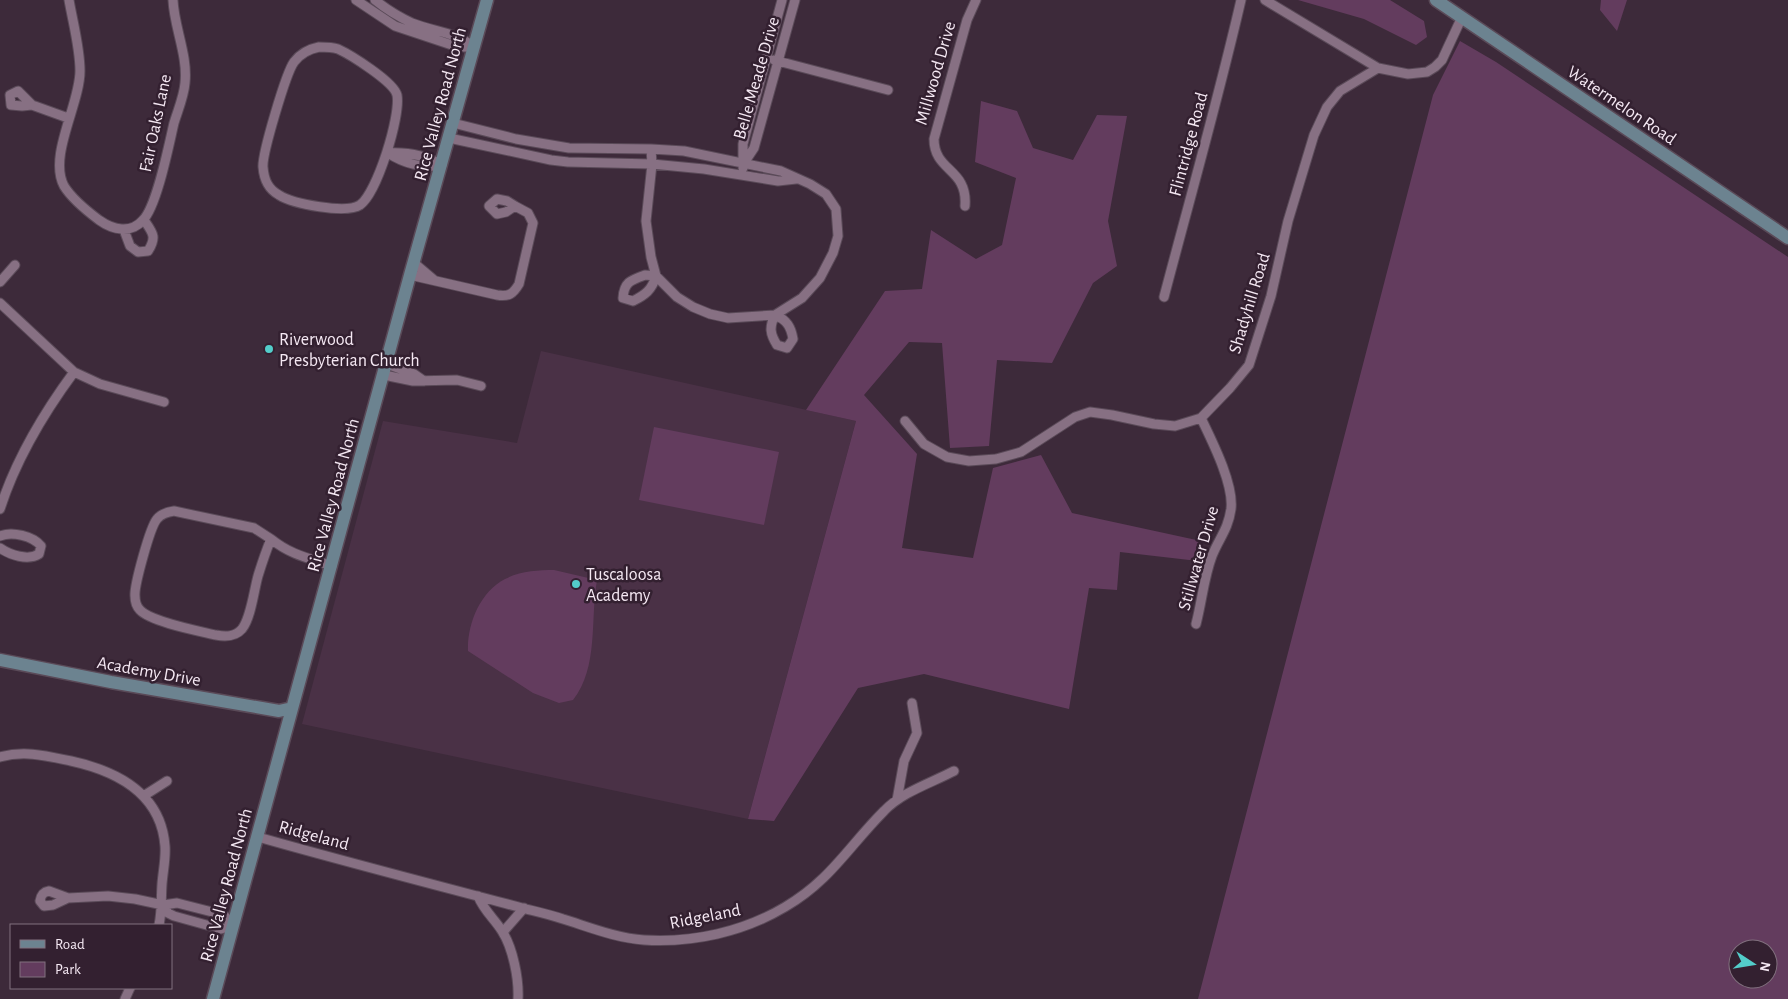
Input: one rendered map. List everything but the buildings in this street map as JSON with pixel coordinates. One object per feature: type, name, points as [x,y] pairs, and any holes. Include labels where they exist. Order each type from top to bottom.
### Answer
[{"type":"street","points":[[69,0],[80,71],[78,89],[68,118],[59,167],[64,185],[89,212],[111,227],[124,230],[144,220],[152,232],[153,242],[148,251],[138,252],[130,246],[124,230]]},
{"type":"street","name":"Fair Oaks Lane","points":[[144,220],[155,198],[185,82],[183,54],[173,0]]},
{"type":"street","points":[[356,0],[395,26],[458,48],[474,47]]},
{"type":"street","points":[[375,0],[412,23],[462,38],[474,47]]},
{"type":"street","name":"Rice Valley Road North","points":[[213,999],[487,0]]},
{"type":"street","name":"Belle Meade Drive","points":[[741,176],[744,163],[743,144],[782,0]]},
{"type":"street","name":"Belle Meade Drive","points":[[744,163],[754,148],[795,0]]},
{"type":"street","name":"Millwood Drive","points":[[965,206],[966,195],[963,186],[958,178],[937,157],[934,149],[934,140],[967,20],[976,0]]},
{"type":"street","name":"Flintridge Road","points":[[1164,297],[1216,105],[1242,0]]},
{"type":"street","points":[[1265,0],[1378,68],[1408,74],[1427,72],[1442,60],[1462,17]]},
{"type":"street","name":"Watermelon Road","points":[[1436,0],[1788,238]]},
{"type":"street","points":[[319,46],[329,47],[346,53],[392,86],[396,94],[397,103],[388,153],[367,197],[361,204],[353,208],[344,209],[298,202],[272,191],[266,184],[263,166],[286,77],[295,60],[310,49],[319,46]]},
{"type":"street","points":[[766,58],[888,90]]},
{"type":"street","name":"Shadyhill Road","points":[[905,421],[924,444],[947,456],[969,461],[996,460],[1021,452],[1075,418],[1090,412],[1175,426],[1201,418],[1249,365],[1271,296],[1288,221],[1314,135],[1327,107],[1340,92],[1378,68]]},
{"type":"street","points":[[32,105],[68,118]]},
{"type":"street","points":[[453,123],[516,139],[569,148],[651,149],[684,151],[781,171],[810,184],[826,194],[836,209],[838,236],[820,278],[802,298],[775,315],[728,318],[710,314],[693,307],[677,297],[656,276],[651,257],[646,221],[652,164],[651,149]]},
{"type":"street","points":[[449,138],[550,160],[652,164],[704,169],[778,181],[796,179]]},
{"type":"street","points":[[388,153],[398,160],[428,167],[442,165]]},
{"type":"street","points":[[412,269],[434,280],[497,295],[505,296],[514,293],[519,284],[533,224],[528,213],[515,206]]},
{"type":"street","points":[[0,282],[15,266]]},
{"type":"street","points":[[0,303],[74,372],[100,384],[164,402]]},
{"type":"street","points":[[385,369],[414,374],[424,381],[456,380],[481,386]]},
{"type":"street","points":[[0,509],[6,489],[30,438],[54,398],[74,372]]},
{"type":"street","name":"Stillwater Drive","points":[[1196,624],[1212,555],[1225,532],[1231,508],[1229,488],[1216,450],[1201,418]]},
{"type":"street","points":[[271,539],[257,577],[248,616],[242,628],[234,635],[225,637],[155,620],[140,610],[136,604],[134,596],[152,529],[157,519],[166,513],[174,511],[254,528],[271,539],[284,550],[332,566]]},
{"type":"street","points":[[0,536],[4,534],[30,537],[41,546],[39,554],[32,557],[15,555],[0,548]]},
{"type":"street","name":"Academy Drive","points":[[0,660],[111,682],[279,711],[292,708]]},
{"type":"street","points":[[897,800],[904,761],[917,733],[912,704]]},
{"type":"street","points":[[0,757],[29,753],[91,766],[117,776],[145,795],[159,820],[165,847],[159,924]]},
{"type":"street","name":"Ridgeland","points":[[258,837],[524,908],[624,937],[643,940],[680,939],[726,932],[753,923],[778,911],[817,885],[836,866],[884,810],[897,800],[954,771]]},
{"type":"street","points":[[145,795],[167,780]]},
{"type":"street","points":[[68,898],[108,896],[162,905],[176,903],[224,915],[233,926],[221,930],[174,916],[168,913],[162,905]]},
{"type":"street","points":[[478,896],[488,914],[503,932],[516,970],[518,999]]},
{"type":"street","points":[[503,932],[524,908]]},
{"type":"shaded area","name":"Tuscaloosa Academy","points":[[541,351],[856,421],[748,819],[302,724],[383,421],[517,443]]},
{"type":"green space","points":[[1298,0],[1390,0],[1424,21],[1427,37],[1416,45],[1364,19]]},
{"type":"green space","points":[[1601,0],[1627,0],[1617,31],[1600,10]]},
{"type":"green space","points":[[1460,41],[1496,62],[1788,257],[1788,999],[1198,999],[1433,95]]},
{"type":"green space","points":[[981,101],[1017,111],[1033,148],[1073,160],[1097,115],[1127,116],[1108,221],[1117,266],[1093,283],[1052,363],[997,360],[989,446],[950,448],[942,343],[909,342],[864,395],[917,454],[902,548],[973,558],[993,468],[1041,455],[1072,513],[1201,541],[1198,561],[1120,552],[1117,590],[1089,588],[1069,709],[924,674],[858,688],[774,821],[748,819],[856,421],[806,410],[885,291],[922,289],[931,230],[976,259],[1002,245],[1016,178],[975,162]]},
{"type":"green space","points":[[654,427],[779,452],[764,525],[639,500]]},
{"type":"green space","points":[[554,570],[597,580],[592,642],[587,673],[573,700],[559,703],[533,693],[468,651],[470,630],[477,610],[482,600],[496,585],[511,576],[535,571]]},
{"type":"place","name":"Riverwood Presbyterian Church","points":[[269,349]]},
{"type":"place","name":"Tuscaloosa Academy","points":[[576,584]]}]
